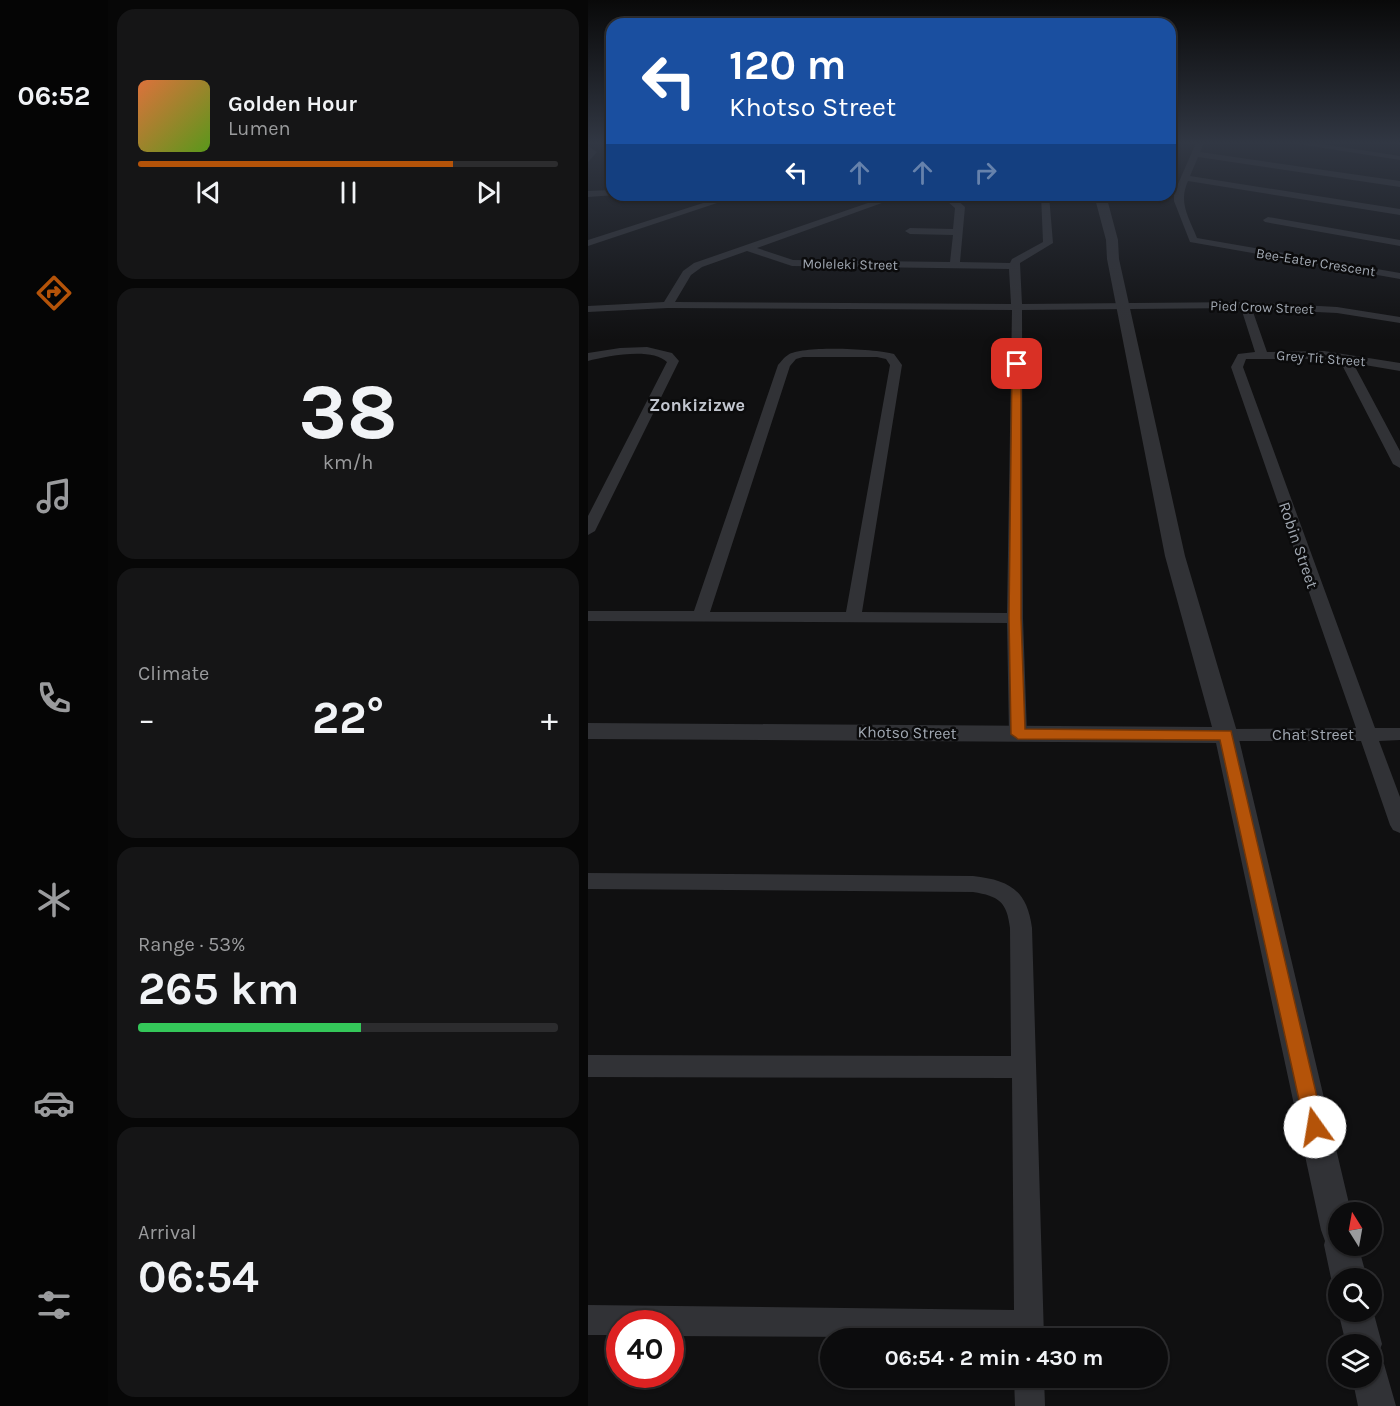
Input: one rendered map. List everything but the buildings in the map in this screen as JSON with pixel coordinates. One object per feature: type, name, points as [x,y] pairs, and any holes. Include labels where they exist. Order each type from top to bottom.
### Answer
[{"type":"street","points":[[588,243],[695,209]]},
{"type":"street","name":"Moleleki Street","points":[[668,304],[689,270],[861,209]]},
{"type":"street","points":[[955,264],[959,209]]},
{"type":"street","points":[[1018,734],[1015,618],[1017,308],[1014,266],[1016,261],[1048,243],[1046,209]]},
{"type":"street","points":[[1104,209],[1112,240],[1113,259],[1122,307],[1175,556],[1226,735],[1332,1202]]},
{"type":"street","name":"Bee-Eater Crescent","points":[[1181,209],[1191,238],[1195,241],[1398,272]]},
{"type":"street","points":[[1378,209],[1400,212]]},
{"type":"street","points":[[1268,220],[1400,243]]},
{"type":"street","points":[[910,231],[959,232]]},
{"type":"street","name":"Moleleki Street","points":[[747,248],[792,263],[1014,266]]},
{"type":"street","name":"Pied Crow Street","points":[[588,309],[668,304],[1017,308],[1245,305],[1337,310],[1400,320]]},
{"type":"street","points":[[1245,305],[1262,354]]},
{"type":"street","points":[[588,357],[614,352],[656,352],[667,354],[673,361],[588,531]]},
{"type":"street","points":[[700,617],[784,365],[792,357],[802,354],[877,352],[890,356],[896,365],[853,618]]},
{"type":"street","name":"Grey Tit Street","points":[[1242,356],[1262,354],[1344,357],[1400,367]]},
{"type":"street","name":"Robin Street","points":[[1242,356],[1237,367],[1400,825]]},
{"type":"street","points":[[1344,357],[1400,464]]},
{"type":"street","points":[[588,616],[1015,618]]},
{"type":"street","name":"Khotso Street","points":[[588,731],[1226,735]]},
{"type":"street","name":"Chat Street","points":[[1226,735],[1400,734]]},
{"type":"street","points":[[588,881],[992,886],[1012,899],[1020,915],[1029,1328]]},
{"type":"street","points":[[588,1066],[1025,1067]]},
{"type":"street","points":[[588,1320],[909,1328]]},
{"type":"street","points":[[1029,1388],[1030,1406]]},
{"type":"street","points":[[1373,1388],[1377,1406]]},
{"type":"district","name":"Zonkizizwe","points":[[697,405]]},
{"type":"route","points":[[1017,364],[1015,618],[1018,734],[1226,735],[1315,1127]]}]
